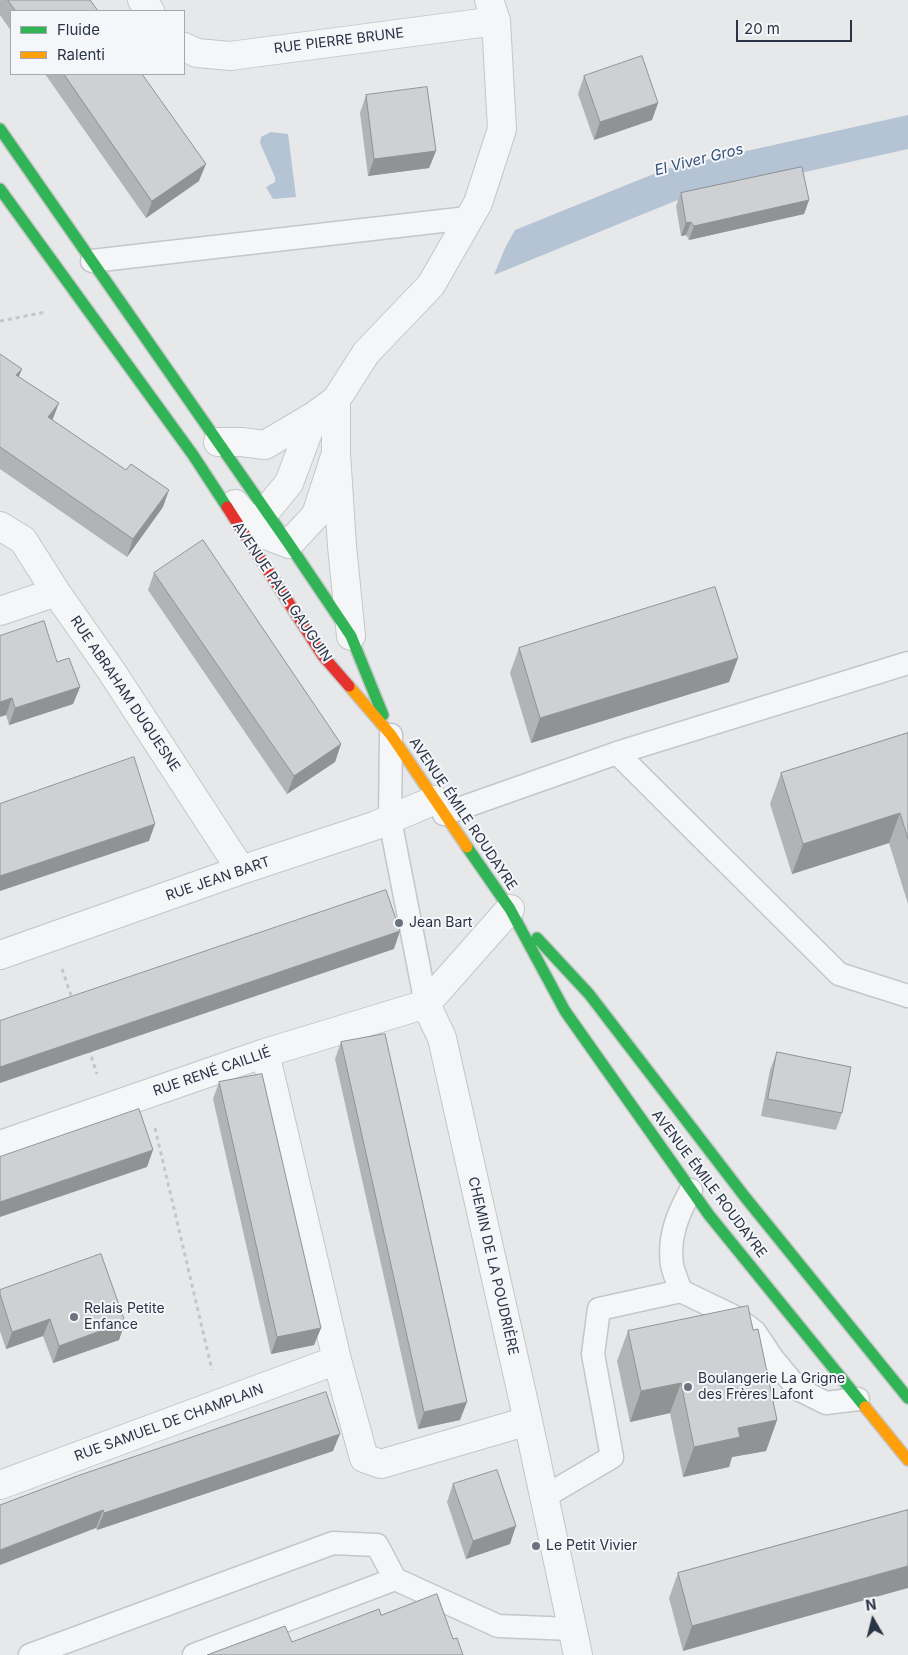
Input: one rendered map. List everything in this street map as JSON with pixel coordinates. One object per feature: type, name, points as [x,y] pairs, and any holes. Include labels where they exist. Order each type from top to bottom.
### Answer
[{"type":"street","name":"RUE PIERRE BRUNE","points":[[185,48],[197,53],[230,56],[492,10]]},
{"type":"street","points":[[218,442],[265,444],[314,416],[336,400],[366,353],[431,285],[478,202],[502,129],[492,10]]},
{"type":"street","points":[[0,129],[218,442],[262,522],[266,570]]},
{"type":"street","points":[[0,150],[13,165],[30,171]]},
{"type":"street","name":"AVENUE PAUL GAUGUIN","points":[[0,189],[193,455],[323,656],[391,735]]},
{"type":"street","points":[[336,400],[336,453],[342,546],[351,636]]},
{"type":"street","points":[[262,522],[289,483],[314,416]]},
{"type":"street","points":[[289,544],[316,515],[336,453]]},
{"type":"street","points":[[193,455],[262,522],[289,544],[351,636],[391,735]]},
{"type":"street","name":"RUE ABRAHAM DUQUESNE","points":[[0,526],[23,540],[56,592],[112,672],[241,870]]},
{"type":"street","points":[[0,611],[56,592]]},
{"type":"street","name":"AVENUE ÉMILE ROUDAYRE","points":[[391,735],[510,909],[565,1011],[691,1190],[709,1215],[908,1460]]},
{"type":"street","name":"RUE JEAN BART","points":[[0,955],[241,870],[390,820],[440,807]]},
{"type":"street","points":[[426,1004],[510,909]]},
{"type":"street","name":"AVENUE ÉMILE ROUDAYRE","points":[[510,909],[589,994],[745,1197],[908,1398]]},
{"type":"street","name":"RUE RENÉ CAILLIÉ","points":[[0,1145],[265,1053],[426,1004]]},
{"type":"street","name":"CHEMIN DE LA POUDRIÈRE","points":[[426,1004],[442,1038],[528,1421],[578,1655]]},
{"type":"street","points":[[265,1053],[337,1360],[364,1458],[381,1464],[528,1421]]},
{"type":"street","name":"RUE SAMUEL DE CHAMPLAIN","points":[[0,1485],[220,1405],[337,1360]]},
{"type":"lane","points":[[92,261],[468,218]]},
{"type":"lane","points":[[440,807],[908,663]]},
{"type":"lane","points":[[391,735],[390,820],[426,1004]]},
{"type":"lane","points":[[617,753],[839,974],[908,996]]},
{"type":"lane","points":[[681,1291],[672,1266],[671,1239],[677,1216],[691,1190]]},
{"type":"lane","points":[[544,1497],[612,1457],[593,1354],[599,1309],[681,1291],[737,1318],[755,1332],[773,1359],[798,1389],[826,1403],[858,1399]]},
{"type":"lane","points":[[30,1655],[333,1542],[377,1545],[395,1578],[498,1626],[572,1629]]},
{"type":"lane","points":[[194,1655],[395,1578]]},
{"type":"path","points":[[0,321],[85,304]]},
{"type":"path","points":[[52,936],[76,1009]]},
{"type":"path","points":[[87,1045],[108,1108]]},
{"type":"path","points":[[147,1094],[220,1405]]},
{"type":"water","points":[[908,115],[908,149],[675,201],[494,275],[515,230],[666,169]]},
{"type":"water","points":[[271,132],[288,134],[296,197],[273,199],[266,187],[275,182],[275,177],[260,143],[261,137]]},
{"type":"building","points":[[8,0],[90,0],[97,10],[15,10]]},
{"type":"building","points":[[642,56],[658,103],[600,122],[584,76]]},
{"type":"building","points":[[65,75],[143,75],[206,164],[152,201]]},
{"type":"building","points":[[427,87],[436,151],[374,159],[366,95]]},
{"type":"building","points":[[802,167],[809,200],[694,226],[691,222],[686,223],[681,193]]},
{"type":"building","points":[[0,354],[22,369],[16,375],[59,403],[48,417],[126,470],[131,464],[169,490],[133,539],[0,447]]},
{"type":"building","points":[[203,540],[341,744],[294,776],[154,573]]},
{"type":"building","points":[[715,587],[738,658],[540,718],[519,648]]},
{"type":"building","points":[[44,621],[57,662],[69,658],[80,687],[15,708],[12,698],[0,702],[0,636]]},
{"type":"building","points":[[908,733],[908,839],[900,813],[803,844],[781,773]]},
{"type":"building","points":[[134,757],[155,824],[0,876],[0,804]]},
{"type":"building","points":[[386,890],[400,931],[0,1067],[0,1021]]},
{"type":"building","points":[[385,1034],[467,1402],[424,1412],[341,1042]]},
{"type":"building","points":[[777,1052],[851,1067],[842,1113],[768,1099]]},
{"type":"building","points":[[262,1074],[321,1328],[277,1337],[219,1082]]},
{"type":"building","points":[[139,1109],[153,1150],[0,1202],[0,1157]]},
{"type":"building","points":[[101,1254],[125,1322],[59,1346],[50,1319],[12,1332],[0,1290]]},
{"type":"building","name":"Boulangerie La Grigne des Frères Lafont","points":[[748,1306],[753,1330],[758,1329],[777,1420],[738,1428],[740,1437],[694,1447],[681,1383],[641,1391],[628,1331]]},
{"type":"building","points":[[326,1392],[340,1434],[104,1513],[103,1510],[0,1550],[0,1505],[77,1476]]},
{"type":"building","points":[[497,1470],[516,1526],[473,1541],[453,1484]]},
{"type":"building","points":[[908,1510],[908,1566],[692,1626],[678,1573]]},
{"type":"building","points":[[437,1594],[453,1639],[457,1638],[463,1655],[207,1655],[285,1626],[292,1642],[379,1609],[381,1615]]},
{"type":"traffic: fast","points":[[0,129],[351,636],[383,715]]},
{"type":"traffic: fast","points":[[0,189],[193,455],[227,507]]},
{"type":"traffic: fast","points":[[467,847],[510,909],[565,1011],[709,1215],[865,1407]]},
{"type":"traffic: fast","points":[[537,938],[589,994],[745,1197],[908,1398]]},
{"type":"traffic: slow","points":[[349,686],[391,735],[467,847]]},
{"type":"traffic: slow","points":[[865,1407],[908,1460]]},
{"type":"traffic: jam","points":[[227,507],[323,656],[349,686]]},
{"type":"place","name":"Jean Bart","points":[[399,923]]},
{"type":"place","name":"Relais Petite Enfance","points":[[74,1317]]},
{"type":"place","name":"Boulangerie La Grigne des Frères Lafont","points":[[688,1387]]},
{"type":"place","name":"Le Petit Vivier","points":[[536,1546]]},
{"type":"water label","name":"El Viver Gros","points":[[699,160]]}]
